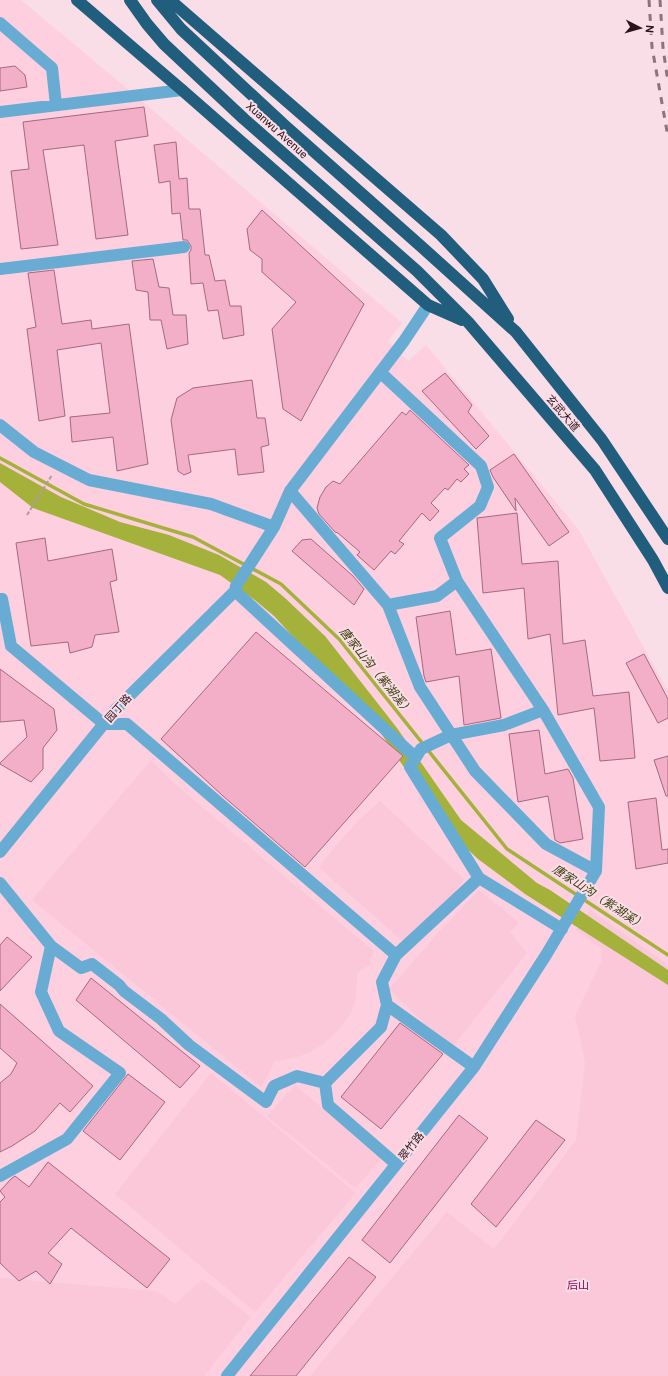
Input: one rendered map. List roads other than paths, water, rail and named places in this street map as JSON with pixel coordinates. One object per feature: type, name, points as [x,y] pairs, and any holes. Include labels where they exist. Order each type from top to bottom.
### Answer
[{"type":"highway","points":[[77,0],[428,305],[468,322]]},
{"type":"highway","name":"Xuanwu Avenue","points":[[130,0],[147,24],[170,49],[244,119],[417,271]]},
{"type":"highway","name":"Xuanwu Avenue","points":[[157,0],[181,29],[283,124],[424,249]]},
{"type":"highway","points":[[170,0],[441,235],[483,279],[516,332]]},
{"type":"highway","name":"玄武大道","points":[[424,249],[516,332],[602,440],[668,539]]},
{"type":"highway","name":"玄武大道","points":[[417,271],[468,322],[595,470],[653,560],[668,588]]},
{"type":"lane","points":[[0,23],[52,68],[56,105]]},
{"type":"lane","points":[[0,112],[182,90]]},
{"type":"lane","points":[[0,269],[184,247]]},
{"type":"lane","name":"园丁路","points":[[0,852],[116,710],[235,591],[236,586],[244,572],[274,527],[290,491],[404,341],[428,305]]},
{"type":"lane","points":[[290,491],[388,605],[420,687],[475,771],[546,844],[596,871],[599,808],[543,710],[457,581],[440,538],[480,506],[488,487],[481,466],[380,372]]},
{"type":"lane","points":[[0,425],[34,452],[89,480],[211,504],[274,527]]},
{"type":"lane","points":[[388,605],[437,596],[457,581]]},
{"type":"lane","points":[[235,591],[418,753]]},
{"type":"lane","points":[[0,599],[2,599],[11,646],[104,724],[126,724],[396,955]]},
{"type":"lane","points":[[543,710],[504,725],[451,735],[418,753],[410,767],[479,878],[562,929]]},
{"type":"lane","name":"翠竹路","points":[[227,1376],[474,1067],[562,929],[596,871]]},
{"type":"lane","points":[[325,1083],[381,1027],[387,1005],[382,982],[396,955],[479,878]]},
{"type":"lane","points":[[0,883],[51,946],[81,968],[92,964],[161,1019],[189,1045],[266,1102],[274,1086],[297,1076],[325,1083]]},
{"type":"lane","points":[[0,1176],[67,1139],[120,1073],[59,1031],[41,992],[51,946]]},
{"type":"lane","points":[[387,1005],[474,1067]]},
{"type":"lane","points":[[325,1083],[328,1105],[396,1164]]},
{"type":"waterway","name":"唐家山沟（紫湖溪）","points":[[0,458],[84,504],[193,537],[281,584],[339,639],[507,849],[668,955]]},
{"type":"railway","points":[[649,0],[652,47],[668,137]]},
{"type":"railway","points":[[660,0],[663,48],[668,82]]},
{"type":"park label","name":"后山","points":[[578,1285]]}]
